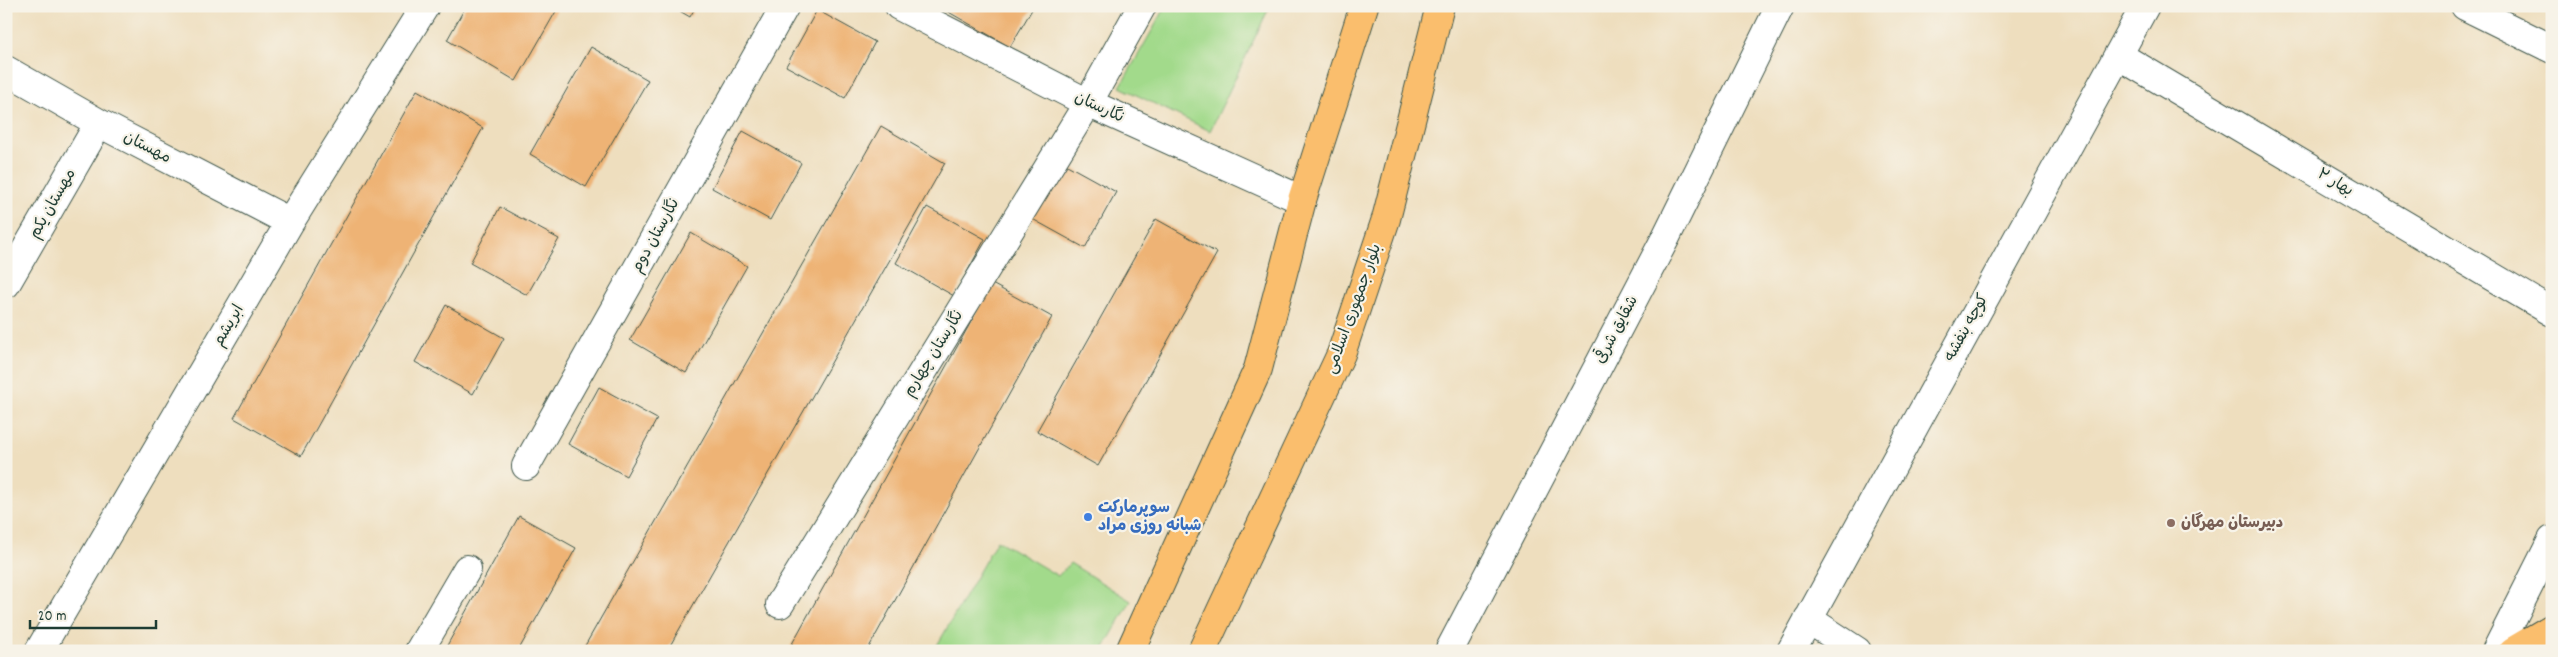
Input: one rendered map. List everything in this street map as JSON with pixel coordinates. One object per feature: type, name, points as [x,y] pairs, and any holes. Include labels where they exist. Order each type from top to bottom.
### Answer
[{"type":"main road","points":[[1130,651],[1258,369],[1302,200],[1364,6]]},
{"type":"main road","name":"بلوار جمهوری اسلامی","points":[[1202,651],[1341,354],[1386,219],[1440,6]]},
{"type":"main road","points":[[2513,651],[2552,628]]},
{"type":"street","name":"ابریشم","points":[[39,651],[290,222],[425,6]]},
{"type":"street","name":"نگارستان دوم","points":[[526,466],[785,6]]},
{"type":"street","name":"نگارستان","points":[[899,6],[1088,104],[1302,200]]},
{"type":"street","name":"نگارستان چهارم","points":[[780,604],[1088,104],[1142,6]]},
{"type":"street","name":"شقایق شرقی","points":[[1449,651],[1665,239],[1780,6]]},
{"type":"street","name":"کوچه بنفشه","points":[[1791,651],[2145,6]]},
{"type":"street","points":[[2464,6],[2552,49]]},
{"type":"street","name":"بهار ۲","points":[[2118,55],[2552,312]]},
{"type":"street","name":"مهستان","points":[[6,70],[99,123],[290,222]]},
{"type":"street","name":"مهستان یکم","points":[[6,284],[99,123]]},
{"type":"street","points":[[2496,651],[2552,540]]},
{"type":"street","points":[[419,651],[467,569]]},
{"type":"street","points":[[1808,619],[1857,651]]},
{"type":"green space","points":[[1166,6],[1270,6],[1210,131],[1120,87]]},
{"type":"green space","points":[[997,540],[1058,576],[1070,563],[1131,601],[1102,651],[934,651]]},
{"type":"building","points":[[466,6],[559,6],[516,81],[447,40]]},
{"type":"building","points":[[671,6],[696,6],[690,17]]},
{"type":"building","points":[[947,6],[1034,6],[1010,47],[945,10]]},
{"type":"building","points":[[817,10],[875,42],[845,98],[786,66]]},
{"type":"building","points":[[591,47],[648,80],[586,187],[530,154]]},
{"type":"building","points":[[417,90],[483,128],[301,456],[234,418]]},
{"type":"building","points":[[881,126],[945,163],[667,651],[582,651]]},
{"type":"building","points":[[743,131],[801,163],[770,220],[712,188]]},
{"type":"building","points":[[1058,160],[1116,192],[1085,248],[1027,216]]},
{"type":"building","points":[[500,207],[559,239],[527,295],[470,263]]},
{"type":"building","points":[[927,207],[985,239],[954,296],[896,263]]},
{"type":"building","points":[[1156,219],[1217,253],[1098,466],[1037,431]]},
{"type":"building","points":[[691,233],[747,266],[686,373],[630,340]]},
{"type":"building","points":[[992,284],[1052,317],[867,651],[788,651]]},
{"type":"building","points":[[446,305],[504,338],[473,394],[415,362]]},
{"type":"building","points":[[599,387],[657,419],[626,476],[568,444]]},
{"type":"building","points":[[519,516],[576,548],[518,651],[444,651]]},
{"type":"place","name":"سوپرمارکت شبانه روزی مراد","points":[[1088,517]]},
{"type":"place","name":"دبیرستان مهرگان","points":[[2171,523]]}]
